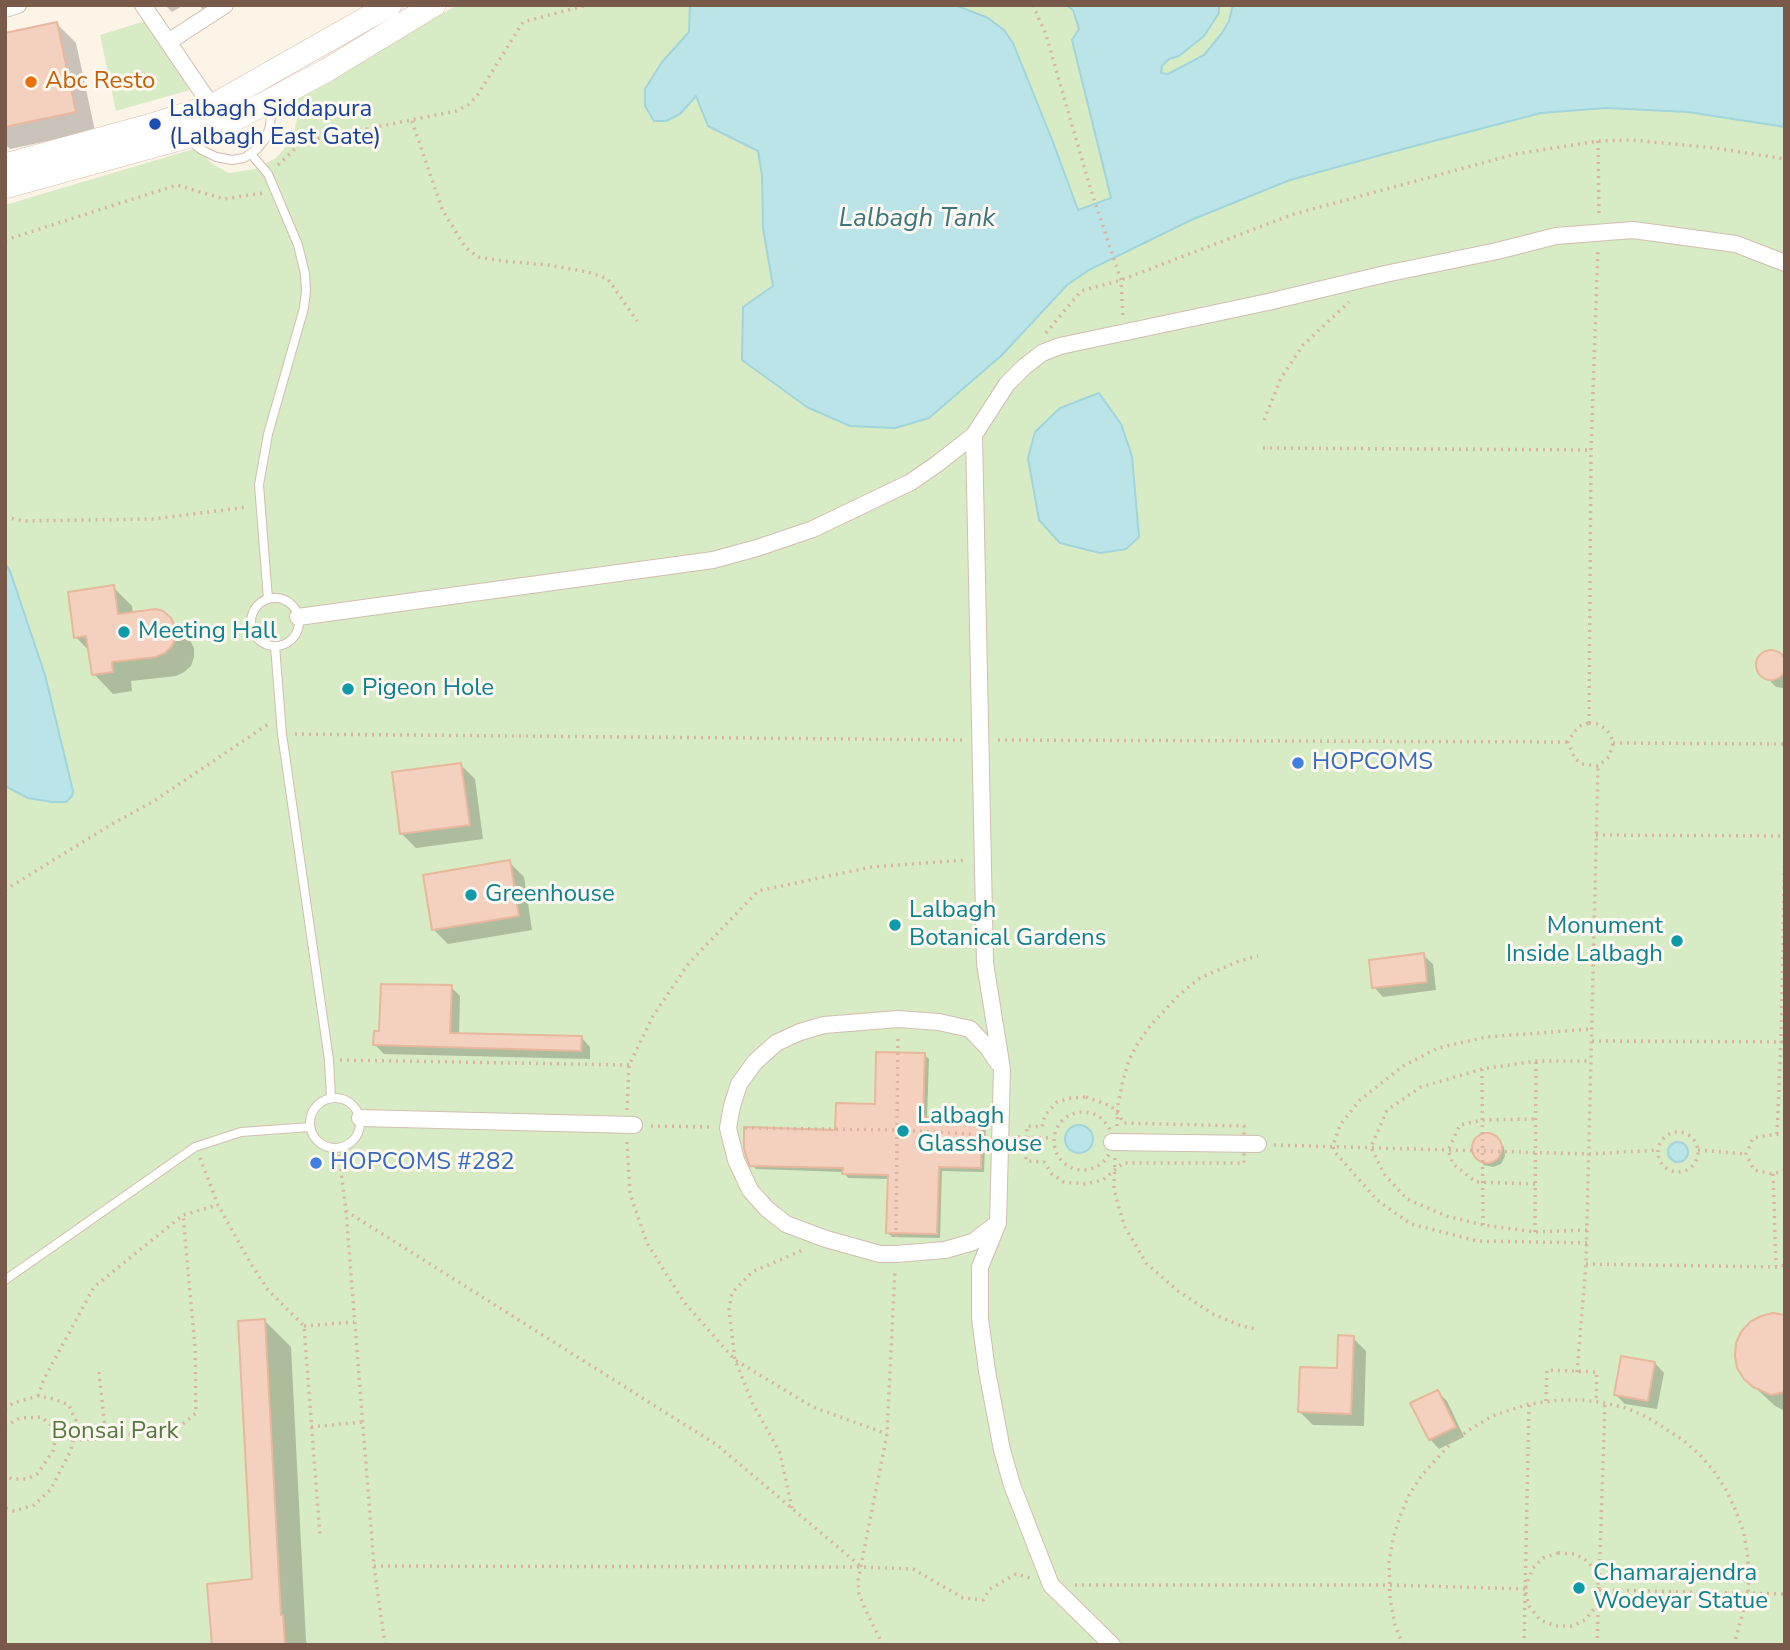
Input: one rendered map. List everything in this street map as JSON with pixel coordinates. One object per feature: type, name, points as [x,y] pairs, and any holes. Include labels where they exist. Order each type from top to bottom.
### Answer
[{"type":"main road","points":[[5,187],[185,137],[390,5]]},
{"type":"main road","points":[[5,166],[155,124],[218,115],[272,99],[327,70],[434,5]]},
{"type":"street","points":[[5,9],[18,5]]},
{"type":"street","points":[[143,5],[218,115]]},
{"type":"street","points":[[168,42],[225,5]]},
{"type":"street","points":[[298,617],[713,560],[813,529],[911,482],[937,464],[974,435],[1007,384],[1024,367],[1042,353],[1060,346],[1124,334],[1556,236],[1599,231],[1633,230],[1736,244],[1785,263]]},
{"type":"street","points":[[974,435],[985,963],[1002,1069],[998,1223],[980,1267],[980,1318],[987,1371],[1005,1462],[1051,1585],[1112,1645]]},
{"type":"street","points":[[998,1223],[973,1242],[945,1250],[880,1254],[830,1240],[786,1224],[766,1209],[745,1180],[736,1160],[728,1128],[739,1084],[755,1062],[776,1043],[824,1025],[898,1019],[940,1022],[970,1029],[988,1048],[1002,1069]]},
{"type":"street","points":[[360,1118],[635,1125]]},
{"type":"street","points":[[1114,1143],[1258,1144]]},
{"type":"lane","points":[[185,137],[208,155],[224,160],[244,158],[262,144],[265,138],[270,126],[272,99]]},
{"type":"lane","points":[[251,154],[268,174],[298,245],[305,274],[305,300],[268,434],[259,485],[268,599]]},
{"type":"lane","points":[[268,599],[286,601],[298,617],[294,636],[288,642],[275,646],[261,642],[251,628],[254,610],[268,599]]},
{"type":"lane","points":[[275,646],[282,734],[329,1060],[331,1098]]},
{"type":"lane","points":[[331,1098],[341,1098],[349,1102],[360,1118],[360,1128],[355,1138],[338,1148],[319,1143],[310,1127],[314,1108],[321,1101],[331,1098]]},
{"type":"lane","points":[[5,1280],[195,1147],[240,1132],[310,1127]]},
{"type":"path","points":[[268,174],[306,141],[412,121],[456,111],[468,105],[477,96],[523,22],[587,5]]},
{"type":"path","points":[[1033,5],[1045,34],[1090,187],[1122,280],[1124,334]]},
{"type":"path","points":[[412,121],[442,209],[465,247],[478,257],[548,265],[588,272],[608,279],[637,321]]},
{"type":"path","points":[[1046,333],[1081,291],[1122,280],[1294,214],[1516,153],[1598,141],[1632,140],[1716,148],[1785,159]]},
{"type":"path","points":[[1589,723],[1591,450],[1599,231],[1598,141]]},
{"type":"path","points":[[5,240],[177,185],[224,199],[275,192]]},
{"type":"path","points":[[1264,420],[1281,378],[1303,345],[1353,299]]},
{"type":"path","points":[[1263,448],[1591,450]]},
{"type":"path","points":[[5,517],[24,521],[153,519],[260,505]]},
{"type":"path","points":[[5,890],[154,801],[281,716]]},
{"type":"path","points":[[1589,723],[1606,729],[1613,743],[1609,757],[1598,766],[1582,764],[1575,759],[1568,742],[1580,726],[1589,723]]},
{"type":"path","points":[[282,734],[1568,742]]},
{"type":"path","points":[[1613,743],[1785,744]]},
{"type":"path","points":[[1577,1372],[1587,1243],[1598,766]]},
{"type":"path","points":[[1596,835],[1785,836]]},
{"type":"path","points":[[1777,1134],[1783,1042],[1785,842]]},
{"type":"path","points":[[1255,1329],[1213,1314],[1178,1291],[1146,1263],[1125,1227],[1114,1188],[1113,1172],[1118,1105],[1129,1060],[1138,1043],[1180,993],[1200,978],[1258,956]]},
{"type":"path","points":[[883,1645],[859,1594],[858,1580],[887,1434],[895,1254],[898,1019]]},
{"type":"path","points":[[1587,1243],[1477,1241],[1411,1224],[1377,1200],[1334,1151],[1333,1146],[1340,1125],[1360,1100],[1402,1066],[1438,1048],[1486,1037],[1592,1029]]},
{"type":"path","points":[[1591,1041],[1783,1042]]},
{"type":"path","points":[[329,1060],[629,1065]]},
{"type":"path","points":[[1587,1230],[1535,1232],[1483,1225],[1446,1216],[1407,1199],[1384,1174],[1371,1147],[1387,1110],[1421,1087],[1482,1069],[1536,1061],[1591,1061]]},
{"type":"path","points":[[1535,1232],[1536,1061]]},
{"type":"path","points":[[1482,1069],[1483,1225]]},
{"type":"path","points":[[1079,1112],[1091,1113],[1103,1119],[1114,1143],[1106,1160],[1099,1166],[1080,1170],[1071,1168],[1057,1156],[1053,1138],[1058,1126],[1067,1116],[1079,1112]]},
{"type":"path","points":[[1535,1119],[1482,1120],[1460,1125],[1448,1150],[1453,1164],[1476,1182],[1535,1184]]},
{"type":"path","points":[[635,1125],[897,1130],[1053,1138]]},
{"type":"path","points":[[1675,1133],[1693,1139],[1698,1150],[1695,1163],[1678,1172],[1665,1168],[1658,1150],[1664,1139],[1675,1133]]},
{"type":"path","points":[[1746,1154],[1753,1138],[1777,1134],[1785,1137]]},
{"type":"path","points":[[1258,1144],[1589,1154],[1658,1150]]},
{"type":"path","points":[[195,1147],[218,1205],[251,1264],[268,1290],[303,1326],[320,1536]]},
{"type":"path","points":[[338,1148],[346,1211],[374,1566],[385,1645]]},
{"type":"path","points":[[1698,1150],[1746,1154]]},
{"type":"path","points":[[1746,1154],[1754,1170],[1773,1174],[1785,1170]]},
{"type":"path","points":[[1773,1174],[1776,1267]]},
{"type":"path","points":[[38,1396],[44,1378],[94,1287],[183,1215],[218,1205]]},
{"type":"path","points":[[346,1211],[717,1445],[861,1567]]},
{"type":"path","points":[[73,1440],[178,1427],[196,1412],[195,1347],[183,1215]]},
{"type":"path","points":[[792,1508],[780,1453],[753,1404],[735,1360],[729,1309],[732,1293],[752,1272],[830,1240]]},
{"type":"path","points":[[1586,1265],[1785,1265]]},
{"type":"path","points":[[303,1326],[354,1322]]},
{"type":"path","points":[[1546,1401],[1547,1370],[1597,1372],[1596,1402]]},
{"type":"path","points":[[99,1372],[106,1438]]},
{"type":"path","points":[[5,1409],[13,1403],[38,1396],[69,1405],[76,1421],[71,1450],[51,1489],[33,1505],[14,1511],[5,1508]]},
{"type":"path","points":[[1403,1645],[1395,1625],[1389,1585],[1391,1550],[1409,1495],[1422,1475],[1453,1441],[1472,1428],[1492,1416],[1529,1404],[1560,1399],[1605,1403],[1647,1417],[1666,1427],[1692,1447],[1714,1471],[1731,1499],[1743,1530],[1747,1551],[1748,1594],[1734,1645]]},
{"type":"path","points":[[1597,1645],[1605,1403]]},
{"type":"path","points":[[1524,1645],[1529,1404]]},
{"type":"path","points":[[5,1426],[20,1418],[41,1417],[50,1424],[56,1436],[53,1451],[37,1474],[27,1479],[5,1476]]},
{"type":"path","points":[[311,1427],[362,1422]]},
{"type":"path","points":[[1558,1553],[1575,1554],[1587,1561],[1596,1572],[1599,1590],[1597,1605],[1585,1620],[1572,1626],[1556,1626],[1540,1620],[1530,1606],[1524,1589],[1533,1568],[1543,1558],[1558,1553]]},
{"type":"path","points":[[374,1566],[913,1569],[963,1598],[983,1600],[990,1589],[1016,1574],[1051,1585],[1389,1585],[1524,1589]]},
{"type":"path","points":[[1599,1590],[1785,1594]]},
{"type":"green space","name":"Lalbagh Botanical Gardens","points":[[457,5],[1785,5],[1785,1645],[5,1645],[5,205],[197,148],[211,163],[229,173],[255,169],[276,158],[288,144],[298,114],[295,98]]},
{"type":"green space","points":[[145,21],[190,90],[116,111],[100,35]]},
{"type":"water","name":"Lalbagh Tank","points":[[690,5],[955,5],[988,18],[1004,30],[1013,43],[1078,210],[1111,198],[1072,40],[1079,29],[1073,10],[1066,5],[1219,5],[1219,13],[1204,36],[1162,66],[1161,73],[1168,74],[1204,55],[1229,21],[1233,5],[1785,5],[1785,127],[1688,112],[1606,108],[1541,113],[1290,180],[1191,220],[1089,270],[1067,285],[1002,355],[929,418],[895,428],[850,426],[807,407],[742,360],[743,307],[773,286],[763,228],[762,175],[758,151],[708,126],[696,96],[680,114],[666,121],[654,121],[645,106],[645,89],[662,62],[689,32]]},
{"type":"water","points":[[1099,393],[1121,424],[1132,456],[1139,537],[1126,549],[1100,553],[1060,543],[1039,520],[1028,458],[1035,432],[1060,408]]},
{"type":"water","points":[[5,563],[45,675],[73,791],[66,802],[28,798],[5,786]]},
{"type":"water","points":[[1079,1125],[1089,1129],[1093,1139],[1089,1149],[1079,1153],[1069,1149],[1065,1139],[1069,1129]]},
{"type":"water","points":[[1674,1142],[1682,1142],[1688,1152],[1682,1162],[1674,1162],[1668,1156],[1668,1148]]},
{"type":"building","points":[[57,22],[76,112],[5,127],[5,33]]},
{"type":"building","name":"Meeting Hall","points":[[114,585],[118,614],[156,609],[163,611],[171,618],[176,637],[165,653],[156,657],[112,662],[113,672],[92,675],[86,636],[74,638],[68,592]]},
{"type":"building","points":[[1771,650],[1781,655],[1786,665],[1781,675],[1771,680],[1761,675],[1756,665],[1761,655]]},
{"type":"building","name":"Greenhouse","points":[[461,763],[470,825],[400,834],[392,772]]},
{"type":"building","name":"Greenhouse","points":[[510,860],[519,916],[432,930],[423,875]]},
{"type":"building","points":[[1424,953],[1427,982],[1372,988],[1369,960]]},
{"type":"building","points":[[381,984],[452,985],[450,1033],[582,1036],[581,1051],[373,1045],[374,1031],[379,1031]]},
{"type":"building","points":[[876,1052],[925,1053],[923,1117],[982,1118],[981,1168],[939,1167],[937,1234],[886,1233],[888,1175],[842,1174],[843,1168],[750,1166],[746,1156],[744,1127],[835,1130],[836,1103],[875,1104]]},
{"type":"building","points":[[1487,1133],[1498,1137],[1502,1148],[1498,1159],[1487,1163],[1476,1159],[1472,1148],[1476,1137]]},
{"type":"building","points":[[1773,1313],[1785,1315],[1785,1392],[1771,1395],[1753,1387],[1744,1379],[1737,1368],[1735,1356],[1736,1343],[1741,1332],[1750,1322]]},
{"type":"building","points":[[265,1319],[281,1615],[285,1645],[212,1645],[207,1584],[252,1579],[238,1321]]},
{"type":"building","points":[[1338,1335],[1354,1336],[1351,1414],[1298,1412],[1300,1367],[1337,1368]]},
{"type":"building","points":[[1621,1356],[1655,1362],[1648,1401],[1614,1395]]},
{"type":"building","points":[[1438,1390],[1456,1427],[1429,1440],[1410,1403]]},
{"type":"place","name":"Abc Resto","points":[[31,82]]},
{"type":"place","name":"Lalbagh Siddapura (Lalbagh East Gate)","points":[[155,124]]},
{"type":"place","name":"Meeting Hall","points":[[124,632]]},
{"type":"place","name":"Pigeon Hole","points":[[348,689]]},
{"type":"place","name":"HOPCOMS","points":[[1298,763]]},
{"type":"place","name":"Greenhouse","points":[[471,895]]},
{"type":"place","name":"Lalbagh Botanical Gardens","points":[[895,925]]},
{"type":"place","name":"Monument Inside Lalbagh","points":[[1677,941]]},
{"type":"place","name":"Lalbagh Glasshouse","points":[[903,1131]]},
{"type":"place","name":"HOPCOMS #282","points":[[316,1163]]},
{"type":"place","name":"Chamarajendra Wodeyar Statue","points":[[1579,1588]]},
{"type":"park label","name":"Bonsai Park","points":[[115,1432]]}]
